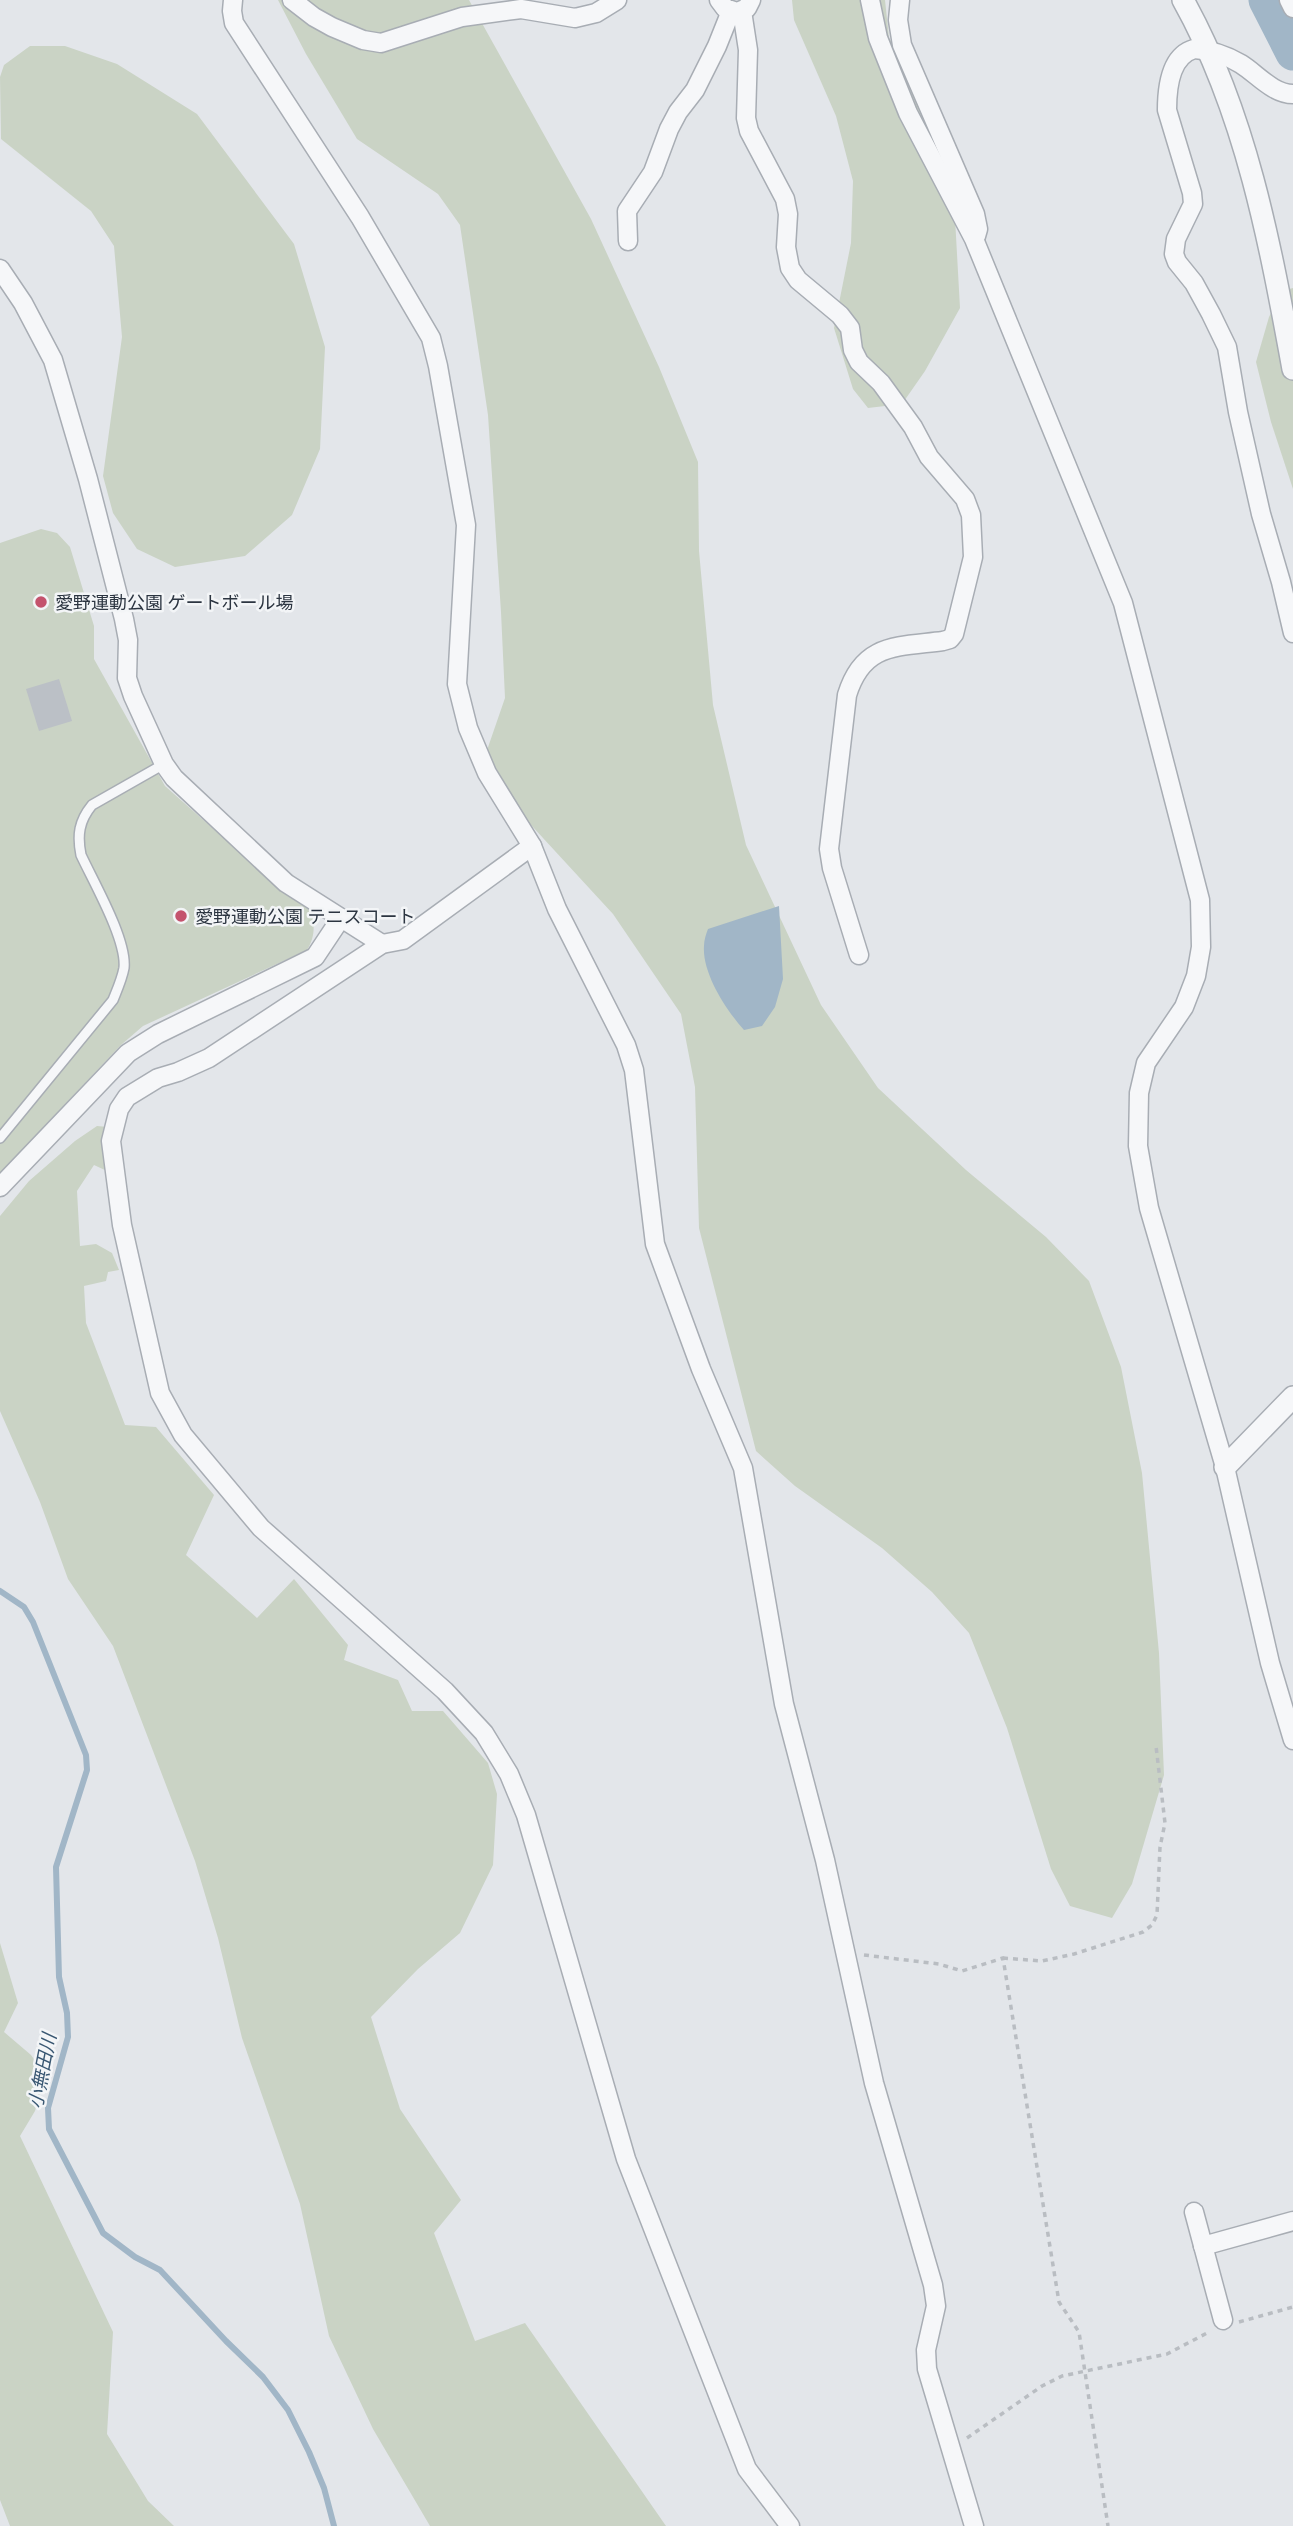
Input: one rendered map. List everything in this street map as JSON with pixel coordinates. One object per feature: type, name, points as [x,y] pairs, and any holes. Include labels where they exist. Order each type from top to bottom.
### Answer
[{"type":"street","points":[[233,0],[234,23],[360,217],[431,338],[466,525],[457,684],[468,727],[487,773],[532,846],[558,909],[626,1045],[634,1070],[655,1244],[701,1369],[743,1468],[784,1704],[825,1860],[874,2083],[933,2285],[936,2306],[926,2350],[927,2369],[974,2526]]},
{"type":"street","points":[[292,0],[332,27],[363,40],[381,43],[474,15],[521,9],[575,18],[596,13],[617,0]]},
{"type":"street","points":[[870,0],[878,38],[908,113],[974,239],[1123,603],[1200,900],[1201,947],[1196,976],[1184,1007],[1146,1063],[1139,1093],[1138,1146],[1149,1208],[1225,1467],[1270,1663],[1293,1740]]},
{"type":"street","points":[[900,0],[898,20],[902,45],[975,214],[978,229],[974,239]]},
{"type":"street","points":[[1182,0],[1228,97],[1256,190],[1277,280],[1293,369]]},
{"type":"street","points":[[1289,0],[1293,8]]},
{"type":"street","points":[[628,241],[627,211],[653,172],[668,130],[678,111],[695,90],[735,5]]},
{"type":"street","points":[[735,5],[748,50],[746,118],[749,131],[785,199],[788,214],[786,247],[790,268],[798,280],[840,315],[850,328],[853,350],[859,362],[881,383],[913,427],[929,457],[965,499],[974,533],[968,583],[954,634],[943,641],[885,649],[874,654],[852,677],[847,695],[829,849],[832,868],[859,955]]},
{"type":"street","points":[[1293,94],[1274,88],[1242,65],[1207,50],[1194,49],[1181,56],[1175,65],[1167,96],[1167,110],[1193,204],[1176,239],[1174,254],[1194,283],[1227,348],[1258,501],[1293,633]]},
{"type":"street","points":[[0,269],[23,303],[53,360],[88,479],[124,619],[128,640],[127,678],[164,764],[174,778],[286,883],[382,944]]},
{"type":"street","points":[[532,846],[403,940],[382,944],[209,1058],[158,1078],[127,1097],[118,1109],[111,1141],[122,1224],[160,1393],[183,1435],[261,1528],[445,1691],[484,1732],[509,1774],[526,1815],[626,2159],[747,2469],[790,2526]]},
{"type":"street","points":[[0,1187],[128,1053],[158,1034],[315,957],[341,918]]},
{"type":"street","points":[[1225,1467],[1293,1397]]},
{"type":"street","points":[[1194,2212],[1225,2324]]},
{"type":"street","points":[[1203,2246],[1293,2221]]},
{"type":"lane","points":[[0,1138],[113,1000],[124,969],[124,954],[119,939],[81,855],[79,827],[84,815],[92,805],[164,764]]},
{"type":"path","points":[[846,1953],[939,1964],[962,1971],[1003,1958],[1042,1961],[1074,1954],[1143,1932],[1152,1925],[1157,1915],[1160,1847],[1165,1823],[1156,1746]]},
{"type":"path","points":[[1003,1958],[1059,2302],[1079,2332],[1108,2526]]},
{"type":"path","points":[[951,2450],[1042,2386],[1062,2376],[1167,2354],[1193,2338],[1225,2324],[1293,2307]]},
{"type":"green space","points":[[278,0],[469,0],[591,219],[659,367],[698,462],[699,551],[713,705],[746,845],[821,1005],[878,1088],[966,1170],[1046,1237],[1089,1281],[1121,1367],[1142,1473],[1159,1653],[1164,1775],[1132,1884],[1112,1918],[1070,1906],[1051,1869],[1007,1728],[969,1633],[932,1592],[882,1548],[795,1486],[756,1451],[699,1228],[695,1087],[681,1014],[613,914],[508,800],[485,756],[505,698],[501,612],[488,415],[460,225],[438,194],[357,139],[306,54]]},
{"type":"green space","points":[[792,0],[885,0],[889,38],[934,111],[955,218],[960,308],[925,371],[902,404],[868,408],[853,389],[834,328],[851,243],[853,181],[836,116],[794,20]]},
{"type":"green space","points":[[30,46],[65,46],[117,64],[197,114],[294,244],[325,347],[320,449],[292,515],[245,556],[175,567],[137,549],[113,513],[103,476],[122,337],[114,246],[91,211],[1,139],[0,77],[4,65]]},
{"type":"green space","points":[[1293,288],[1293,489],[1271,422],[1256,362],[1269,317],[1282,291]]},
{"type":"green space","points":[[41,529],[57,533],[70,547],[94,626],[94,659],[165,786],[288,895],[311,911],[314,931],[307,950],[143,1026],[121,1045],[0,1173],[0,543]]},
{"type":"green space","points":[[97,1126],[108,1127],[107,1171],[94,1165],[77,1191],[80,1246],[96,1244],[112,1253],[119,1270],[108,1272],[106,1281],[84,1286],[86,1323],[125,1425],[156,1427],[214,1495],[186,1555],[257,1618],[294,1579],[348,1645],[344,1660],[398,1680],[412,1711],[443,1711],[488,1763],[497,1794],[493,1865],[460,1933],[418,1969],[371,2017],[400,2109],[461,2200],[434,2233],[475,2341],[525,2323],[666,2526],[430,2526],[373,2429],[329,2336],[300,2204],[242,2038],[218,1938],[195,1861],[113,1646],[68,1579],[40,1502],[0,1411],[0,1216],[29,1181],[75,1141]]},
{"type":"green space","points":[[0,1943],[18,2003],[4,2032],[31,2055],[45,2075],[35,2111],[20,2136],[113,2332],[107,2434],[148,2501],[174,2526],[10,2526],[0,2500]]},
{"type":"water","points":[[779,906],[783,979],[775,1007],[762,1026],[744,1030],[723,1002],[711,979],[704,957],[705,937],[708,929]]},
{"type":"building","points":[[59,679],[72,721],[39,731],[26,689]]},
{"type":"waterway","points":[[1266,0],[1293,53]]},
{"type":"waterway","name":"小無田川","points":[[0,1591],[24,1607],[33,1622],[86,1755],[87,1770],[56,1867],[59,1977],[67,2013],[68,2037],[48,2108],[49,2129],[103,2233],[135,2257],[160,2270],[263,2377],[288,2410],[324,2488],[334,2526]]},
{"type":"place","name":"愛野運動公園 ゲートボール場","points":[[41,602]]},
{"type":"place","name":"愛野運動公園 テニスコート","points":[[181,916]]}]
